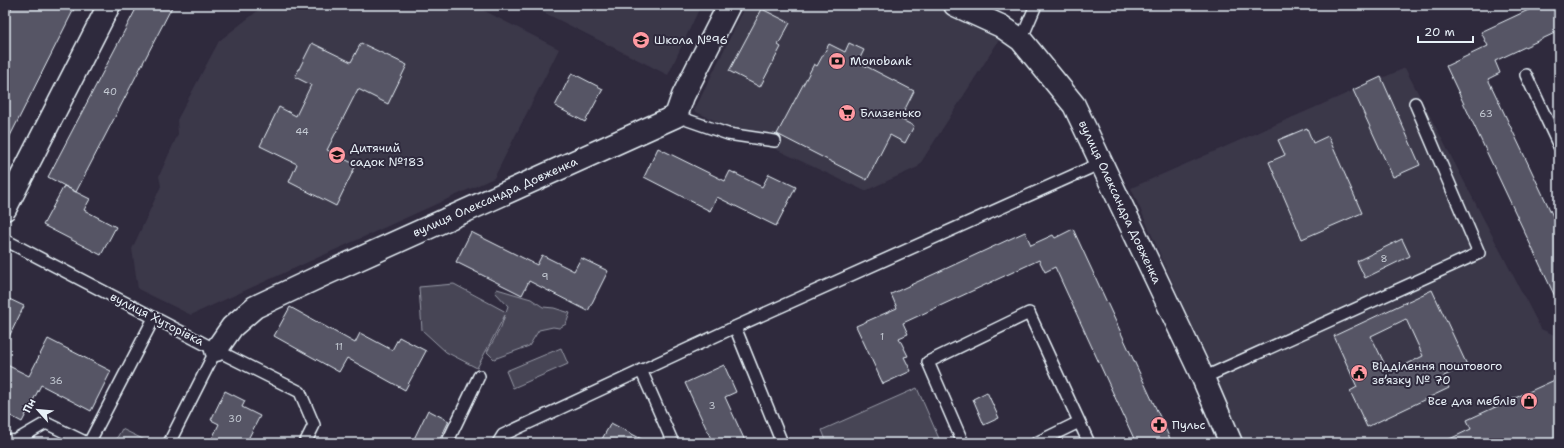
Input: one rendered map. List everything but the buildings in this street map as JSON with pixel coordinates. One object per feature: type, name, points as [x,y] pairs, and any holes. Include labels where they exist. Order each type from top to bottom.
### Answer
[{"type":"street","points":[[5,209],[109,5]]},
{"type":"street","points":[[676,116],[683,96],[729,5]]},
{"type":"street","name":"вулиця Олександра Довженка","points":[[956,5],[1001,26],[1021,40],[1074,105],[1203,378],[1231,443]]},
{"type":"street","name":"вулиця Олександра Довженка","points":[[216,350],[232,326],[255,307],[676,116]]},
{"type":"lane","points":[[1021,40],[1036,5]]},
{"type":"lane","points":[[1526,75],[1559,146]]},
{"type":"lane","points":[[1203,378],[1479,253],[1415,103]]},
{"type":"lane","points":[[676,116],[728,134],[775,141]]},
{"type":"lane","points":[[498,443],[503,435],[641,370],[1101,162]]},
{"type":"lane","name":"вулиця Хуторівка","points":[[5,240],[216,350],[169,443]]},
{"type":"lane","points":[[963,443],[928,362],[1029,313],[1089,443]]},
{"type":"lane","points":[[5,440],[15,441],[46,423],[88,443],[154,318]]},
{"type":"lane","points":[[735,327],[782,443]]},
{"type":"lane","points":[[216,350],[300,392],[314,425],[305,443]]},
{"type":"lane","points":[[641,370],[672,443]]},
{"type":"lane","points":[[446,443],[480,376]]},
{"type":"lane","points":[[1036,443],[1079,422]]},
{"type":"shaded area","name":"Дитячий садок №183","points":[[265,5],[473,5],[559,49],[494,178],[191,315],[138,289],[132,249],[161,186],[159,176],[178,134],[177,120],[219,41]]},
{"type":"shaded area","name":"Школа №96","points":[[529,5],[701,5],[668,75]]},
{"type":"shaded area","points":[[746,5],[942,5],[1003,34],[918,167],[865,191],[694,111]]},
{"type":"shaded area","points":[[1405,68],[1541,329],[1559,337],[1559,443],[1243,443],[1131,188]]},
{"type":"shaded area","points":[[454,284],[506,312],[508,306],[495,292],[497,289],[531,299],[543,307],[554,308],[570,313],[566,324],[559,328],[553,327],[539,330],[529,346],[494,359],[487,352],[501,327],[505,315],[477,368],[446,352],[422,330],[419,287]]},
{"type":"shaded area","points":[[561,348],[568,364],[513,388],[506,371]]},
{"type":"shaded area","points":[[917,388],[941,443],[827,443],[822,430]]},
{"type":"shaded area","points":[[122,429],[151,443],[114,443]]},
{"type":"place","name":"Школа №96","points":[[641,40]]},
{"type":"place","name":"Monobank","points":[[837,61]]},
{"type":"place","name":"Близенько","points":[[847,113]]},
{"type":"place","name":"Дитячий садок №183","points":[[337,155]]},
{"type":"place","name":"Відділення поштового зв’язку № 70","points":[[1359,373]]},
{"type":"place","name":"Все для меблів","points":[[1529,401]]},
{"type":"place","name":"Пульс","points":[[1159,425]]}]
